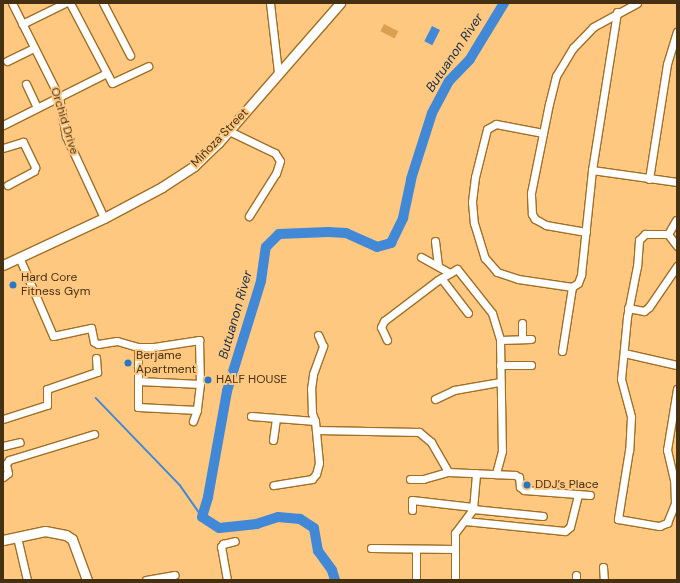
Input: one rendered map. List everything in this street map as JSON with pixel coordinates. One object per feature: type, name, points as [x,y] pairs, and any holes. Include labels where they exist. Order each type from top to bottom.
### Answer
[{"type":"main road","name":"Miñoza Street","points":[[3,265],[104,218],[187,171],[206,155],[229,131],[278,72],[340,3]]},
{"type":"main road","points":[[3,540],[45,531],[66,535],[72,539],[86,580]]},
{"type":"street","name":"Orchid Drive","points":[[12,3],[59,97],[68,141],[104,218]]},
{"type":"street","points":[[22,24],[65,3]]},
{"type":"street","points":[[70,3],[105,74],[112,83],[148,66]]},
{"type":"street","points":[[103,3],[130,55]]},
{"type":"street","points":[[270,3],[278,72]]},
{"type":"street","points":[[586,232],[546,225],[535,219],[532,214],[531,193],[552,90],[564,62],[584,35],[617,12],[637,3]]},
{"type":"street","points":[[543,133],[496,124],[487,129],[475,177],[472,202],[474,223],[485,258],[497,272],[518,279],[572,287],[576,285],[581,275],[592,170],[617,12]]},
{"type":"street","points":[[649,178],[667,64],[677,31]]},
{"type":"street","points":[[7,61],[34,48]]},
{"type":"street","points":[[3,125],[105,74]]},
{"type":"street","points":[[26,84],[37,108]]},
{"type":"street","points":[[229,131],[275,153],[280,161],[276,173],[249,216]]},
{"type":"street","points":[[3,148],[19,142],[24,143],[35,169],[8,186]]},
{"type":"street","points":[[592,170],[677,182]]},
{"type":"street","points":[[668,234],[676,220]]},
{"type":"street","points":[[668,234],[648,233],[640,237],[628,308],[621,379],[631,417],[629,450],[618,519],[665,525],[676,504],[674,480],[667,450],[677,389]]},
{"type":"street","points":[[668,234],[677,246]]},
{"type":"street","points":[[435,241],[438,266]]},
{"type":"street","points":[[421,256],[450,273]]},
{"type":"street","points":[[19,257],[53,336],[91,328],[95,343],[117,341],[138,347],[199,340],[200,384],[197,410],[193,421]]},
{"type":"street","points":[[628,308],[644,310],[650,307],[677,266]]},
{"type":"street","points":[[386,340],[381,327],[384,321],[441,278],[457,269],[492,313],[500,340],[502,451],[496,474]]},
{"type":"street","points":[[441,278],[468,313]]},
{"type":"street","points":[[562,351],[572,287]]},
{"type":"street","points":[[522,323],[522,339]]},
{"type":"street","points":[[273,484],[312,479],[316,474],[317,430],[312,413],[311,389],[313,374],[323,346],[318,335]]},
{"type":"street","points":[[500,340],[531,339]]},
{"type":"street","points":[[138,347],[138,407],[197,410]]},
{"type":"street","points":[[624,353],[677,365]]},
{"type":"street","points":[[3,419],[47,405],[47,388],[96,372],[98,369],[96,358]]},
{"type":"street","points":[[500,365],[531,365]]},
{"type":"street","points":[[138,381],[200,384]]},
{"type":"street","points":[[436,399],[454,390],[500,382]]},
{"type":"street","points":[[251,416],[315,421]]},
{"type":"street","points":[[273,440],[276,419]]},
{"type":"street","points":[[317,430],[419,432],[431,442],[448,472]]},
{"type":"street","points":[[3,477],[8,473],[6,464],[8,460],[94,434]]},
{"type":"street","points":[[3,446],[20,442]]},
{"type":"street","points":[[410,479],[423,479],[448,472],[496,474],[519,477],[520,487],[524,490],[590,495]]},
{"type":"street","points":[[455,580],[456,530],[465,521],[473,508],[476,474]]},
{"type":"street","points":[[465,521],[565,531],[570,528],[578,494]]},
{"type":"street","points":[[412,510],[412,500],[543,516]]},
{"type":"street","points":[[17,537],[27,580]]},
{"type":"street","points":[[227,580],[221,547],[223,544],[235,541]]},
{"type":"street","points":[[371,548],[455,549]]},
{"type":"street","points":[[416,549],[416,580]]},
{"type":"street","points":[[603,567],[604,580]]},
{"type":"street","points":[[146,580],[175,575]]},
{"type":"shaded area","points":[[384,24],[398,31],[395,38],[380,31]]},
{"type":"water","points":[[432,26],[440,30],[432,45],[424,41]]},
{"type":"waterway","name":"Butuanon River","points":[[335,580],[332,570],[318,551],[314,528],[300,519],[278,517],[257,524],[219,528],[202,517],[208,497],[227,391],[261,281],[266,247],[279,234],[328,232],[346,233],[377,247],[391,243],[403,218],[411,179],[432,113],[449,81],[470,59],[504,3]]},
{"type":"waterway","points":[[96,398],[180,485],[202,517]]},
{"type":"place","name":"Hard Core Fitness Gym","points":[[13,285]]},
{"type":"place","name":"Berjame Apartment","points":[[128,363]]},
{"type":"place","name":"HALF HOUSE","points":[[208,380]]},
{"type":"place","name":"DDJ’s Place","points":[[527,485]]}]
